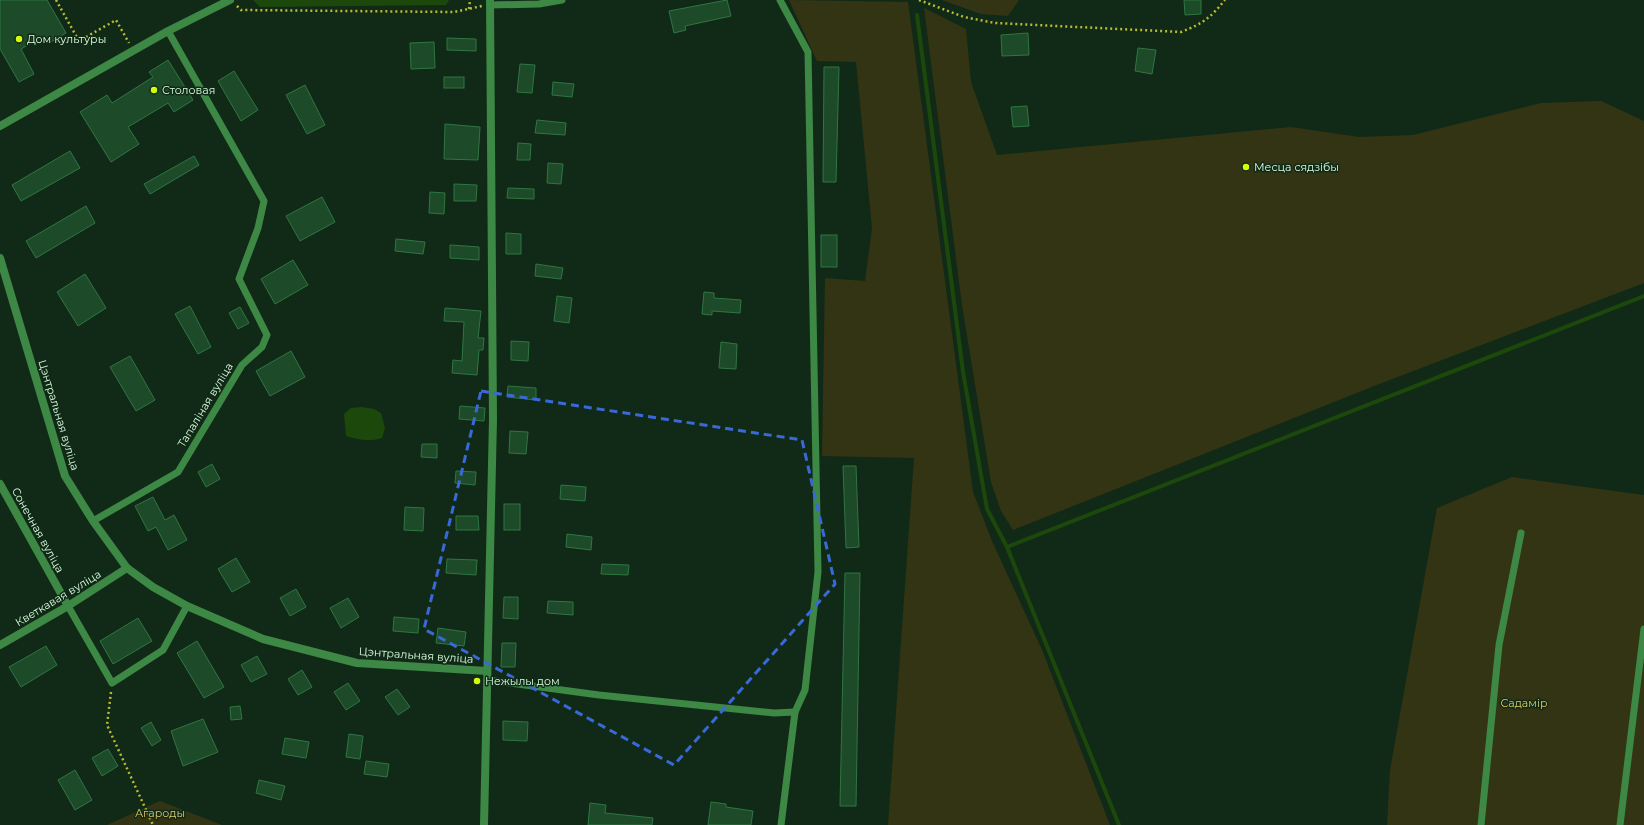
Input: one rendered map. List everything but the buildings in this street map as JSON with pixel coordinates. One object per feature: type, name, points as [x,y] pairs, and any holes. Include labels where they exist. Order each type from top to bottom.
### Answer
[{"type":"street","points":[[0,126],[168,31],[233,2]]},
{"type":"street","points":[[484,825],[493,419],[490,2]]},
{"type":"street","name":"Цэнтральная вуліца","points":[[0,258],[65,476],[93,521],[127,568],[153,587],[187,606],[263,639],[357,663],[487,671]]},
{"type":"street","name":"Сонечная вуліца","points":[[0,484],[68,606]]},
{"type":"street","name":"Кветкавая вуліца","points":[[0,645],[68,606],[127,568]]},
{"type":"lane","points":[[490,2],[539,4],[562,0]]},
{"type":"lane","points":[[780,0],[808,52],[818,572],[806,690],[795,712],[781,825]]},
{"type":"lane","name":"Тапаліная вуліца","points":[[93,521],[178,472],[242,365],[262,347],[267,335],[239,279],[258,228],[264,201],[168,31]]},
{"type":"lane","points":[[1481,825],[1499,644],[1521,533]]},
{"type":"lane","points":[[68,606],[112,683],[163,650],[187,606]]},
{"type":"lane","points":[[1620,825],[1644,629]]},
{"type":"lane","points":[[487,680],[599,695],[774,713],[795,712]]},
{"type":"path","points":[[56,0],[78,41],[116,20],[134,50]]},
{"type":"path","points":[[233,2],[241,10],[281,12],[454,12],[469,9],[470,0]]},
{"type":"path","points":[[919,0],[964,17],[995,23],[1181,32],[1200,25],[1211,16],[1225,0]]},
{"type":"path","points":[[112,683],[107,724],[153,825]]},
{"type":"highlighted area","points":[[481,391],[802,440],[835,584],[674,765],[424,629]]},
{"type":"green space","points":[[789,0],[908,2],[973,492],[992,541],[1042,650],[1110,825],[888,825],[914,458],[822,456],[825,278],[865,281],[872,228],[856,62],[817,61]]},
{"type":"green space","points":[[942,0],[1019,0],[1008,16],[981,14]]},
{"type":"green space","points":[[924,8],[966,29],[971,82],[997,155],[1291,127],[1359,137],[1413,135],[1541,103],[1601,101],[1644,121],[1644,283],[1374,386],[1013,530],[1001,511],[991,482],[962,305]]},
{"type":"green space","name":"Садамір","points":[[1512,477],[1644,495],[1644,825],[1387,825],[1390,770],[1437,508]]},
{"type":"green space","name":"Агароды","points":[[160,801],[222,825],[107,825]]},
{"type":"shaded area","points":[[253,0],[449,0],[446,5],[260,7]]},
{"type":"shaded area","points":[[362,407],[374,409],[381,413],[385,428],[382,438],[364,440],[346,436],[344,414],[351,408]]},
{"type":"waterway","points":[[917,15],[963,372],[987,509],[1007,547],[1119,825]]},
{"type":"waterway","points":[[1007,547],[1644,296]]},
{"type":"place","name":"Дом культуры","points":[[19,39]]},
{"type":"place","name":"Столовая","points":[[154,90]]},
{"type":"place","name":"Месца сядзібы","points":[[1246,167]]},
{"type":"place","name":"Нежылы дом","points":[[477,681]]}]
